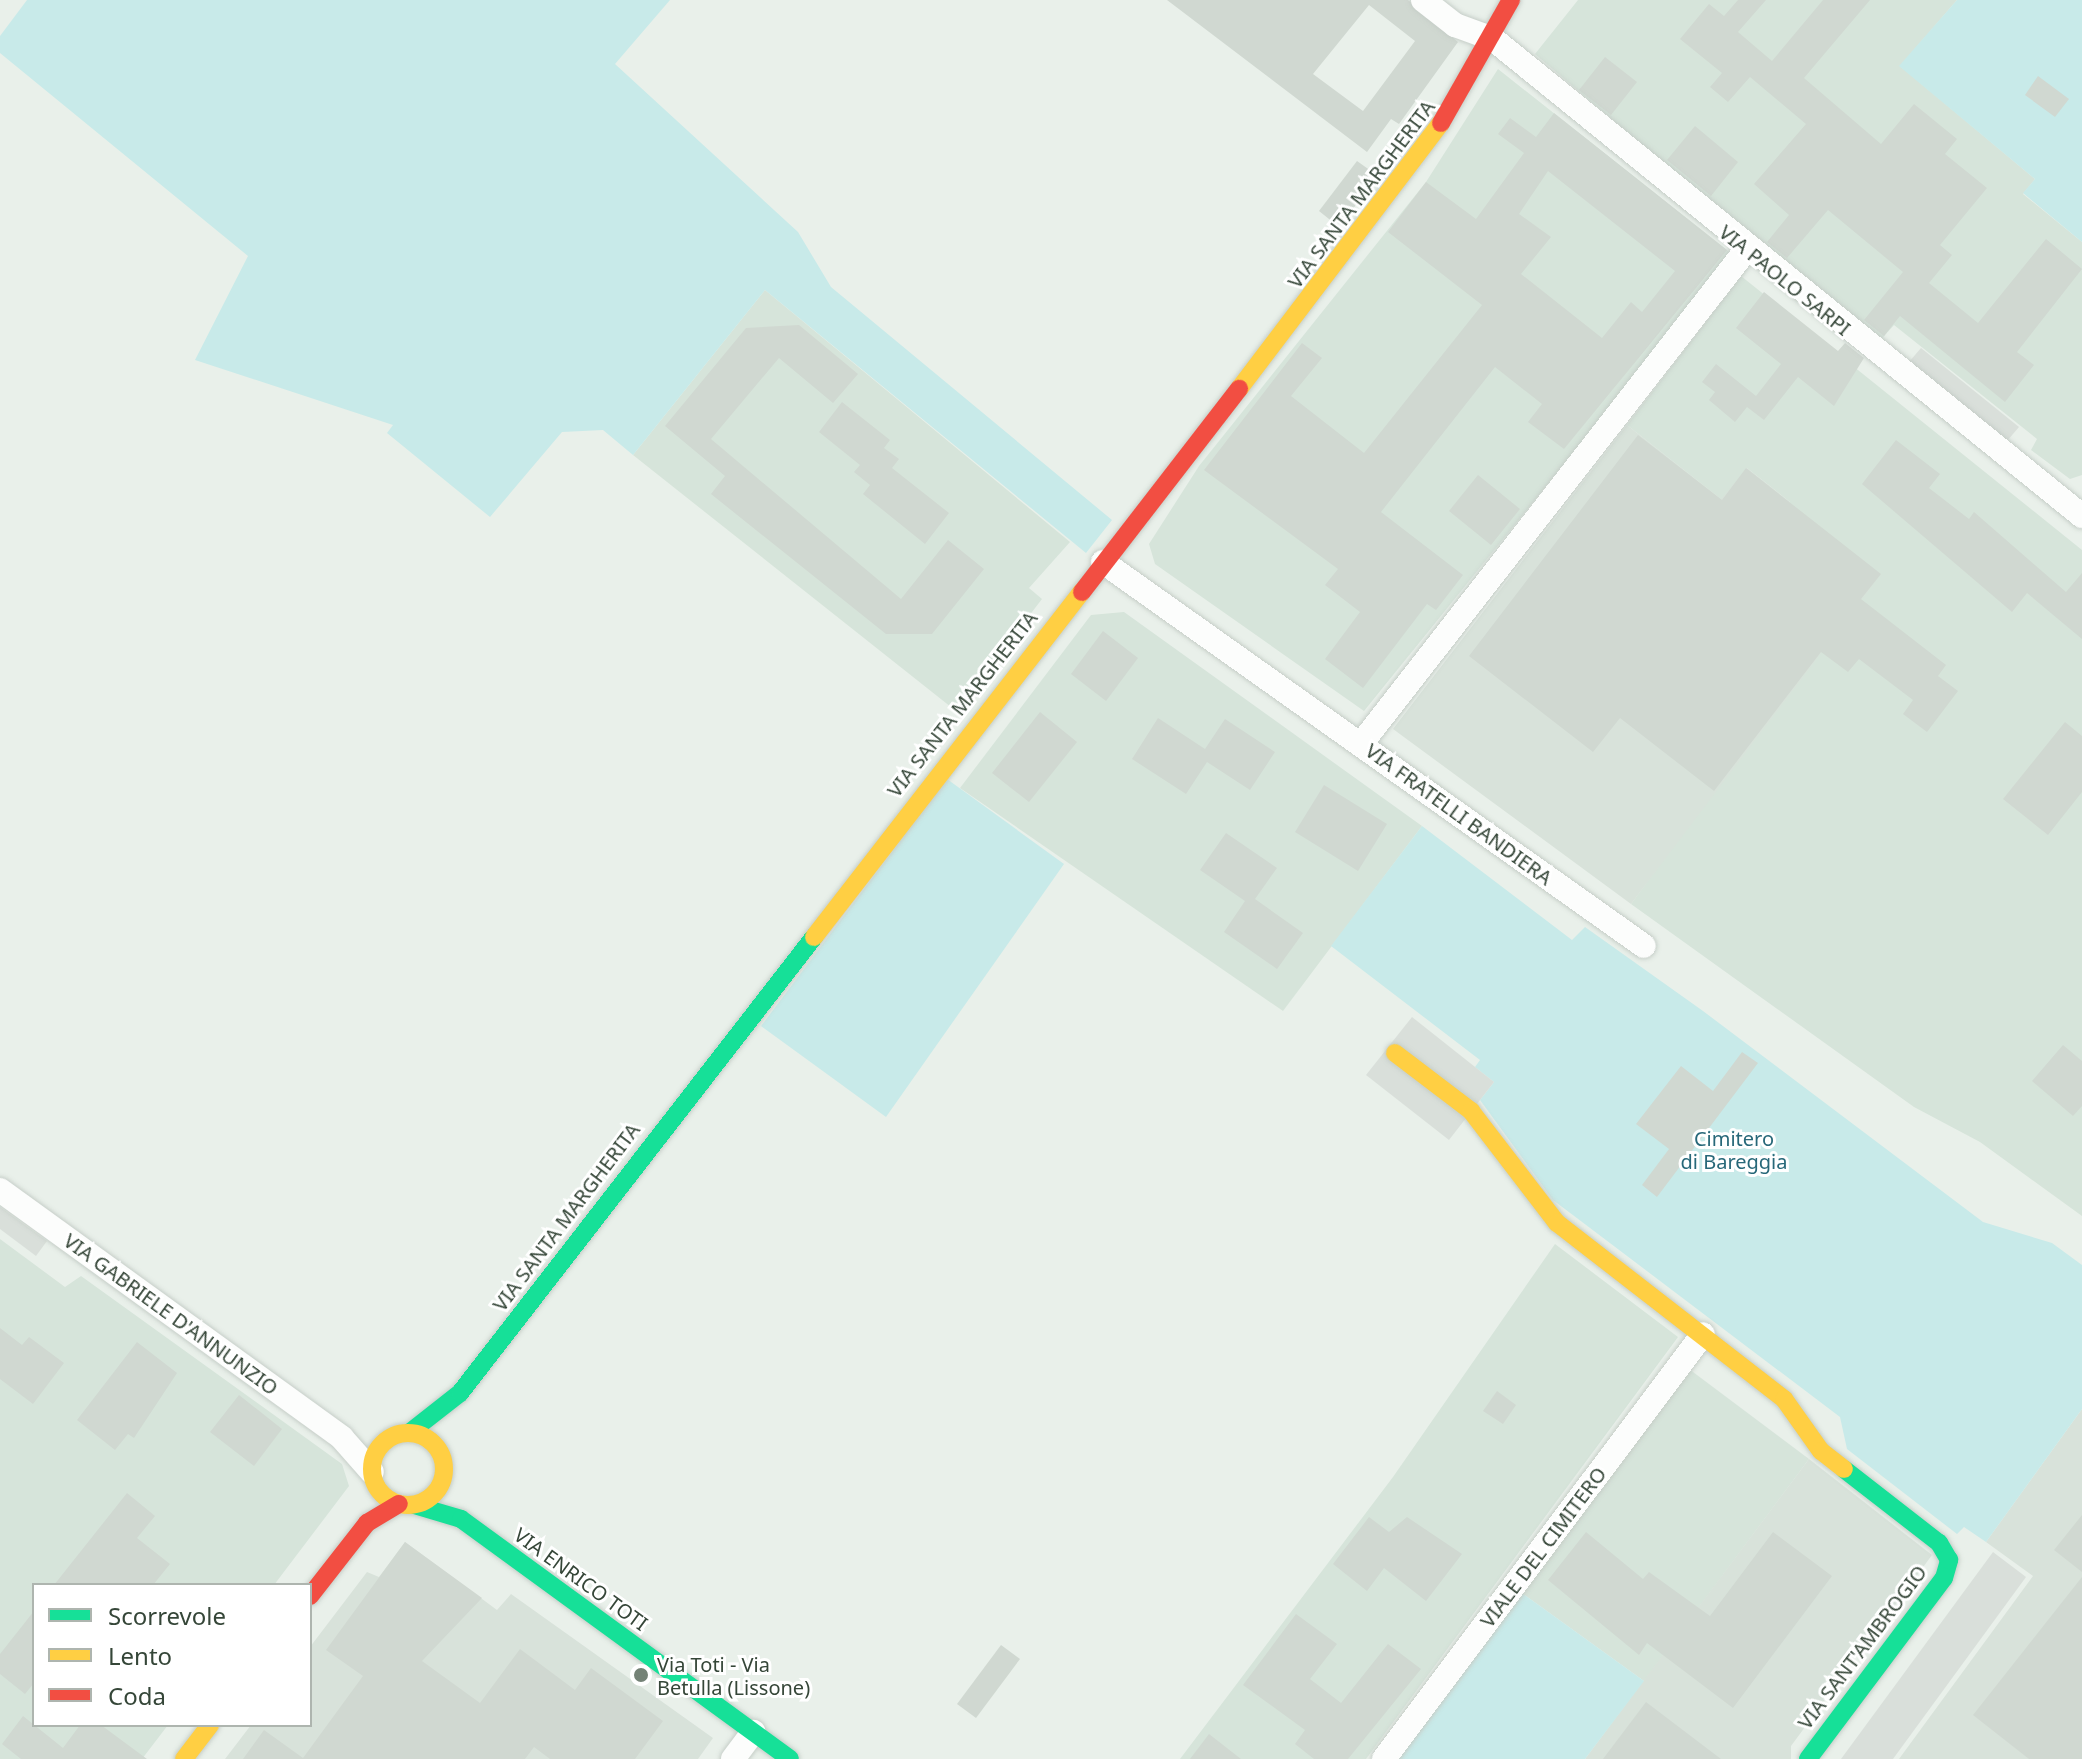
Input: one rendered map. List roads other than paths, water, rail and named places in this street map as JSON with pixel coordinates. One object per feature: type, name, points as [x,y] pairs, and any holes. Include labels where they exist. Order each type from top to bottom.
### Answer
[{"type":"street","name":"VIA PAOLO SARPI","points":[[1423,0],[1455,25],[1493,39],[1746,250],[2080,511]]},
{"type":"street","name":"VIA SANTA MARGHERITA","points":[[376,1469],[409,1433],[460,1393],[1388,198],[1493,39],[1511,0]]},
{"type":"street","points":[[1361,744],[1746,250]]},
{"type":"street","name":"VIA FRATELLI BANDIERA","points":[[1103,562],[1644,946]]},
{"type":"street","points":[[1395,1053],[1471,1111],[1557,1223],[1703,1334]]},
{"type":"street","name":"VIA GABRIELE D'ANNUNZIO","points":[[0,1190],[342,1438],[376,1469]]},
{"type":"street","name":"VIA SANT'AMBROGIO","points":[[1703,1334],[1784,1399],[1821,1451],[1939,1543],[1949,1560],[1944,1578],[1808,1759]]},
{"type":"street","name":"VIALE DEL CIMITERO","points":[[1384,1759],[1703,1334]]},
{"type":"street","name":"VIA SANTA MARGHERITA","points":[[437,1447],[460,1393]]},
{"type":"street","points":[[409,1433],[437,1447]]},
{"type":"street","name":"VIA ENRICO TOTI","points":[[437,1447],[443,1479],[461,1519]]},
{"type":"street","points":[[376,1469],[407,1504]]},
{"type":"street","points":[[367,1523],[376,1469]]},
{"type":"street","points":[[312,1593],[367,1523],[407,1504],[443,1479]]},
{"type":"street","name":"VIA ENRICO TOTI","points":[[407,1504],[461,1519],[790,1759]]},
{"type":"street","points":[[184,1759],[208,1727]]},
{"type":"street","points":[[733,1759],[753,1732]]},
{"type":"place","name":"Via Toti - Via Betulla (Lissone)","points":[[641,1675]]},
{"type":"park label","name":"Cimitero di Bareggia","points":[[1734,1150]]}]
